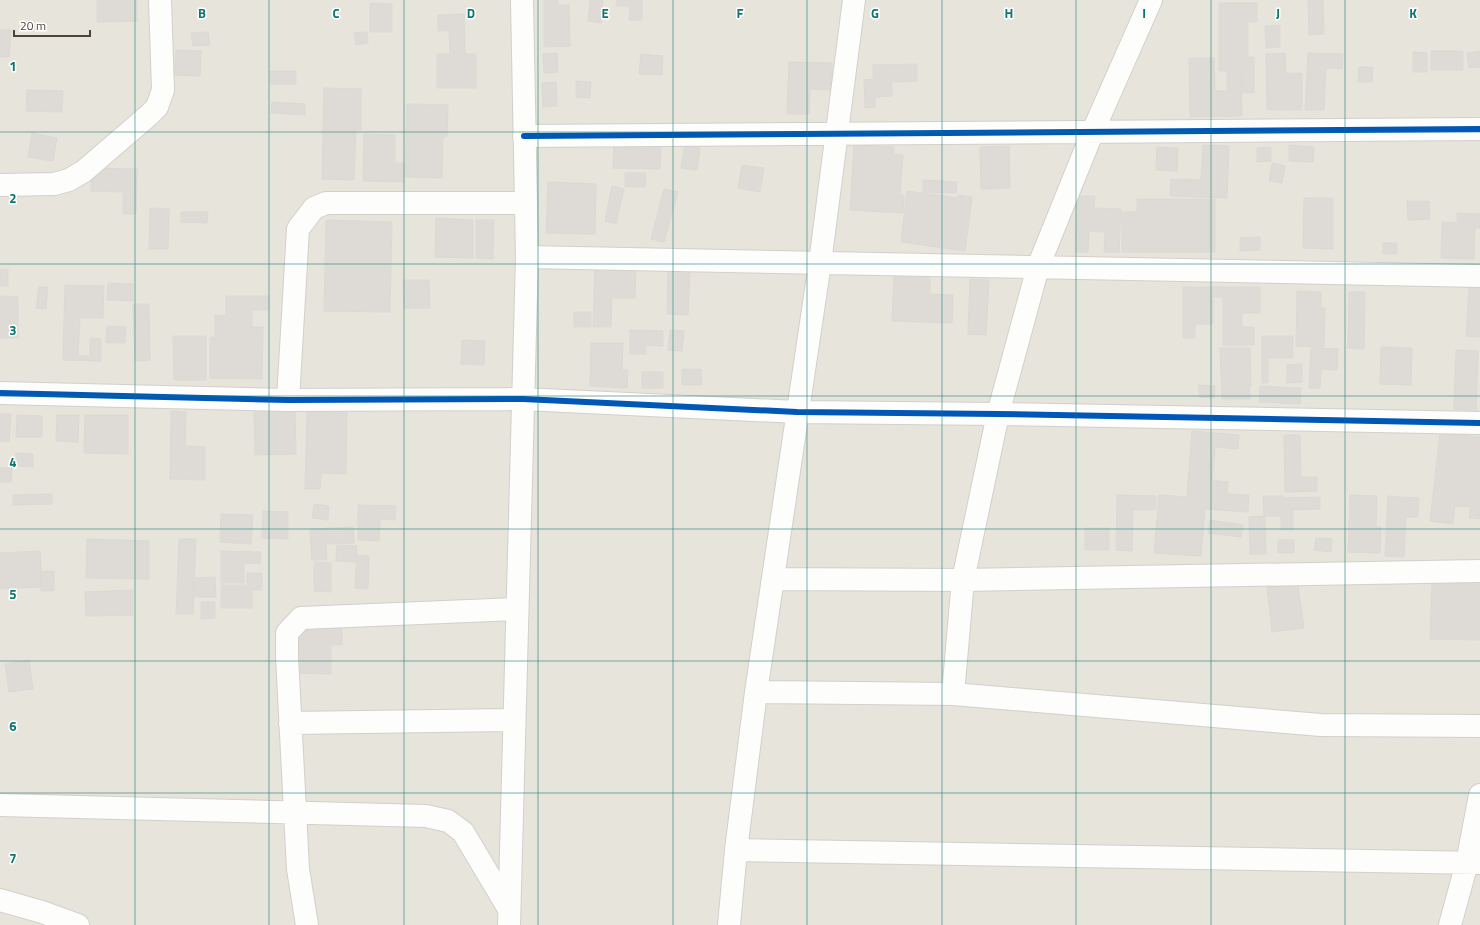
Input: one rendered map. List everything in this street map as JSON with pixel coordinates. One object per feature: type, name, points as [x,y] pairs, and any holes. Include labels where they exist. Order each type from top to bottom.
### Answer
[{"type":"street","points":[[0,185],[54,184],[69,180],[84,171],[157,107],[162,90],[160,0]]},
{"type":"street","points":[[509,917],[527,257],[522,0]]},
{"type":"street","points":[[729,925],[736,850],[756,692],[820,263],[854,0]]},
{"type":"street","points":[[953,694],[962,580],[998,414],[1038,267],[1093,132],[1151,0]]},
{"type":"street","points":[[524,136],[1480,129]]},
{"type":"street","points":[[288,400],[298,229],[314,208],[326,203],[525,203]]},
{"type":"street","points":[[527,257],[1480,276]]},
{"type":"street","points":[[0,393],[288,400],[523,399],[797,412],[998,414],[1480,423]]},
{"type":"street","points":[[773,579],[962,580],[1480,571]]},
{"type":"street","points":[[307,925],[298,869],[294,812],[286,656],[287,633],[300,618],[517,609]]},
{"type":"street","points":[[756,692],[953,694],[1321,725],[1480,726]]},
{"type":"street","points":[[290,723],[514,720]]},
{"type":"street","points":[[1450,925],[1474,863],[1480,795]]},
{"type":"street","points":[[0,805],[426,816],[448,821],[463,832],[509,917]]},
{"type":"street","points":[[736,850],[1474,863]]},
{"type":"street","points":[[0,900],[42,912],[78,925]]},
{"type":"shaded area","points":[[0,0],[1480,0],[1480,925],[0,925]]},
{"type":"building","points":[[97,0],[137,0],[137,21],[97,22]]},
{"type":"building","points":[[544,0],[558,0],[558,5],[569,5],[570,46],[544,47]]},
{"type":"building","points":[[590,0],[603,0],[601,23],[588,21]]},
{"type":"building","points":[[617,0],[642,0],[642,20],[629,20],[630,6],[616,6]]},
{"type":"building","points":[[1323,0],[1324,34],[1309,35],[1308,1]]},
{"type":"building","points":[[370,3],[392,4],[392,32],[370,32]]},
{"type":"building","points":[[1219,3],[1257,3],[1257,22],[1248,22],[1248,57],[1254,57],[1254,93],[1242,93],[1242,71],[1219,71]]},
{"type":"building","points":[[464,14],[465,54],[476,54],[476,88],[437,88],[437,54],[450,54],[449,31],[438,31],[438,15]]},
{"type":"building","points":[[1280,25],[1280,47],[1266,48],[1265,26]]},
{"type":"building","points":[[0,30],[11,30],[9,57],[0,57]]},
{"type":"building","points":[[208,32],[210,45],[193,46],[191,33]]},
{"type":"building","points":[[367,32],[368,43],[356,45],[354,33]]},
{"type":"building","points":[[176,50],[201,51],[200,76],[175,75]]},
{"type":"building","points":[[1431,51],[1463,51],[1463,70],[1431,70]]},
{"type":"building","points":[[1480,51],[1480,67],[1469,68],[1467,53]]},
{"type":"building","points":[[1413,52],[1427,53],[1427,72],[1413,72]]},
{"type":"building","points":[[557,53],[558,72],[544,73],[543,54]]},
{"type":"building","points":[[1285,53],[1286,73],[1302,73],[1302,110],[1267,110],[1266,54]]},
{"type":"building","points":[[1308,53],[1343,54],[1342,69],[1326,68],[1324,110],[1305,110]]},
{"type":"building","points":[[641,54],[663,56],[662,75],[639,74]]},
{"type":"building","points":[[1189,58],[1214,58],[1215,91],[1227,91],[1227,72],[1241,72],[1242,116],[1190,117]]},
{"type":"building","points":[[789,62],[832,63],[832,90],[810,89],[809,114],[787,114]]},
{"type":"building","points":[[917,64],[917,81],[892,82],[892,96],[875,97],[875,107],[865,108],[864,80],[873,79],[873,65]]},
{"type":"building","points":[[1359,67],[1373,67],[1372,82],[1358,82]]},
{"type":"building","points":[[270,71],[296,71],[296,84],[270,84]]},
{"type":"building","points":[[576,81],[591,82],[590,98],[576,97]]},
{"type":"building","points":[[556,82],[557,106],[543,107],[542,83]]},
{"type":"building","points":[[324,88],[361,89],[361,130],[356,129],[354,180],[322,179]]},
{"type":"building","points":[[27,90],[63,91],[62,112],[26,111]]},
{"type":"building","points":[[272,102],[305,104],[305,115],[271,113]]},
{"type":"building","points":[[407,104],[448,105],[447,137],[443,137],[442,178],[405,177]]},
{"type":"building","points":[[32,133],[57,138],[53,161],[28,157]]},
{"type":"building","points":[[364,134],[395,135],[395,163],[404,163],[404,182],[363,181]]},
{"type":"building","points":[[614,138],[661,139],[660,169],[613,168]]},
{"type":"building","points":[[685,145],[700,148],[697,170],[681,168]]},
{"type":"building","points":[[854,145],[894,147],[894,154],[903,155],[900,195],[904,195],[903,213],[850,210]]},
{"type":"building","points":[[1203,145],[1229,146],[1227,198],[1170,196],[1171,179],[1201,180]]},
{"type":"building","points":[[1289,145],[1314,147],[1313,162],[1289,161]]},
{"type":"building","points":[[1009,146],[1010,188],[981,189],[980,147]]},
{"type":"building","points":[[1157,147],[1178,148],[1177,171],[1156,170]]},
{"type":"building","points":[[1271,147],[1271,161],[1257,162],[1257,148]]},
{"type":"building","points":[[1272,163],[1285,166],[1282,183],[1269,181]]},
{"type":"building","points":[[742,165],[764,168],[760,192],[738,188]]},
{"type":"building","points":[[91,168],[137,169],[136,214],[123,214],[123,192],[91,191]]},
{"type":"building","points":[[625,173],[646,173],[645,187],[625,187]]},
{"type":"building","points":[[923,180],[957,182],[956,193],[923,192]]},
{"type":"building","points":[[548,182],[596,184],[595,234],[546,233]]},
{"type":"building","points":[[612,186],[624,189],[616,224],[605,221]]},
{"type":"building","points":[[664,189],[678,192],[664,242],[651,239]]},
{"type":"building","points":[[907,191],[958,198],[958,195],[972,197],[965,251],[901,242]]},
{"type":"building","points":[[1077,196],[1095,196],[1094,208],[1121,209],[1119,252],[1104,252],[1105,232],[1089,231],[1088,252],[1075,252]]},
{"type":"building","points":[[1304,198],[1333,198],[1333,249],[1303,248]]},
{"type":"building","points":[[1137,199],[1215,199],[1215,252],[1122,252],[1122,212],[1137,212]]},
{"type":"building","points":[[1407,201],[1429,201],[1430,219],[1408,220]]},
{"type":"building","points":[[150,208],[169,209],[168,249],[149,249]]},
{"type":"building","points":[[181,212],[208,212],[207,223],[181,222]]},
{"type":"building","points":[[1457,213],[1480,214],[1480,228],[1475,228],[1474,259],[1441,258],[1442,222],[1457,223]]},
{"type":"building","points":[[436,218],[473,220],[473,258],[435,257]]},
{"type":"building","points":[[326,220],[392,222],[390,312],[324,311]]},
{"type":"building","points":[[476,220],[494,220],[493,259],[476,258]]},
{"type":"building","points":[[1260,237],[1260,250],[1240,251],[1240,238]]},
{"type":"building","points":[[1383,243],[1397,243],[1397,254],[1383,254]]},
{"type":"building","points":[[595,265],[636,266],[635,298],[612,298],[611,327],[593,327]]},
{"type":"building","points":[[668,268],[690,269],[688,315],[667,314]]},
{"type":"building","points":[[0,269],[8,269],[8,286],[0,286]]},
{"type":"building","points":[[894,272],[930,273],[930,294],[953,295],[952,323],[892,321]]},
{"type":"building","points":[[970,279],[989,280],[986,335],[968,334]]},
{"type":"building","points":[[403,280],[429,280],[430,308],[404,308]]},
{"type":"building","points":[[108,283],[133,284],[133,301],[107,300]]},
{"type":"building","points":[[65,285],[104,286],[103,318],[80,318],[78,356],[90,356],[90,338],[101,339],[101,361],[63,360]]},
{"type":"building","points":[[39,287],[48,287],[46,309],[36,308]]},
{"type":"building","points":[[1183,287],[1260,287],[1260,313],[1242,313],[1242,327],[1254,327],[1254,345],[1223,345],[1223,297],[1213,297],[1213,324],[1195,324],[1195,338],[1183,338]]},
{"type":"building","points":[[1469,287],[1480,288],[1480,337],[1466,336]]},
{"type":"building","points":[[1297,291],[1321,292],[1321,308],[1325,308],[1324,347],[1296,346]]},
{"type":"building","points":[[1349,292],[1365,292],[1364,349],[1348,348]]},
{"type":"building","points":[[0,296],[18,297],[18,338],[0,338]]},
{"type":"building","points":[[226,296],[269,296],[269,310],[252,310],[252,327],[263,327],[262,379],[210,378],[210,337],[215,337],[215,315],[226,316]]},
{"type":"building","points":[[133,304],[149,304],[150,360],[135,361]]},
{"type":"building","points":[[574,312],[591,312],[591,327],[574,327]]},
{"type":"building","points":[[107,326],[126,327],[125,343],[106,343]]},
{"type":"building","points":[[630,330],[663,331],[663,346],[646,345],[646,354],[630,354]]},
{"type":"building","points":[[670,330],[684,331],[682,351],[668,350]]},
{"type":"building","points":[[173,336],[206,336],[206,380],[174,380]]},
{"type":"building","points":[[1262,336],[1293,336],[1293,358],[1268,358],[1268,383],[1262,383]]},
{"type":"building","points":[[462,340],[485,341],[484,365],[461,364]]},
{"type":"building","points":[[591,343],[623,343],[622,370],[628,370],[627,388],[590,386]]},
{"type":"building","points":[[1381,347],[1412,348],[1411,385],[1380,384]]},
{"type":"building","points":[[1220,348],[1250,348],[1250,399],[1222,399]]},
{"type":"building","points":[[1311,348],[1338,349],[1337,370],[1321,369],[1320,388],[1309,388]]},
{"type":"building","points":[[1456,350],[1478,351],[1476,410],[1454,409]]},
{"type":"building","points":[[1302,364],[1302,382],[1287,383],[1287,365]]},
{"type":"building","points":[[682,369],[701,369],[702,385],[682,385]]},
{"type":"building","points":[[642,372],[663,372],[663,388],[642,388]]},
{"type":"building","points":[[1199,385],[1215,386],[1214,398],[1199,397]]},
{"type":"building","points":[[1260,386],[1301,388],[1300,404],[1259,402]]},
{"type":"building","points":[[295,410],[296,454],[255,455],[254,412]]},
{"type":"building","points":[[171,411],[186,412],[185,446],[205,447],[205,480],[170,479]]},
{"type":"building","points":[[307,411],[347,412],[346,474],[321,473],[320,489],[305,489]]},
{"type":"building","points":[[0,414],[11,414],[9,442],[0,441]]},
{"type":"building","points":[[17,415],[42,416],[42,437],[16,437]]},
{"type":"building","points":[[57,415],[79,415],[78,442],[56,441]]},
{"type":"building","points":[[85,415],[128,415],[128,454],[84,453]]},
{"type":"building","points":[[1192,431],[1239,435],[1238,449],[1215,447],[1212,480],[1228,482],[1227,494],[1249,495],[1248,512],[1205,509],[1201,556],[1154,553],[1159,495],[1187,497]]},
{"type":"building","points":[[1440,433],[1480,437],[1480,519],[1469,518],[1470,507],[1455,506],[1453,524],[1430,521]]},
{"type":"building","points":[[1284,435],[1300,435],[1301,477],[1317,477],[1317,491],[1285,492]]},
{"type":"building","points":[[16,453],[33,454],[33,467],[15,466]]},
{"type":"building","points":[[0,468],[12,468],[11,482],[0,482]]},
{"type":"building","points":[[52,494],[52,504],[13,505],[13,495]]},
{"type":"building","points":[[1117,495],[1156,496],[1156,510],[1133,510],[1132,551],[1116,550]]},
{"type":"building","points":[[1350,495],[1377,496],[1376,527],[1381,527],[1380,553],[1348,552]]},
{"type":"building","points":[[1263,496],[1284,496],[1284,498],[1320,497],[1320,509],[1293,510],[1293,530],[1281,530],[1281,516],[1264,516]]},
{"type":"building","points":[[1388,496],[1419,498],[1418,517],[1406,517],[1404,557],[1385,556]]},
{"type":"building","points":[[314,504],[329,506],[328,520],[312,518]]},
{"type":"building","points":[[358,505],[396,506],[395,520],[380,519],[379,541],[358,540]]},
{"type":"building","points":[[263,511],[288,512],[288,539],[262,538]]},
{"type":"building","points":[[221,514],[253,515],[251,544],[220,542]]},
{"type":"building","points":[[1265,516],[1266,554],[1250,554],[1249,517]]},
{"type":"building","points":[[1210,520],[1243,525],[1241,537],[1208,533]]},
{"type":"building","points":[[353,527],[354,543],[326,544],[327,560],[312,560],[310,529]]},
{"type":"building","points":[[1085,528],[1109,528],[1109,550],[1085,550]]},
{"type":"building","points":[[1316,538],[1332,539],[1331,552],[1314,550]]},
{"type":"building","points":[[87,539],[149,541],[149,579],[86,578]]},
{"type":"building","points":[[179,539],[196,539],[193,614],[176,614]]},
{"type":"building","points":[[1278,540],[1294,540],[1294,553],[1278,553]]},
{"type":"building","points":[[337,545],[357,546],[356,562],[336,561]]},
{"type":"building","points":[[40,551],[42,587],[0,589],[0,553]]},
{"type":"building","points":[[221,551],[261,552],[260,564],[244,563],[244,583],[221,583]]},
{"type":"building","points":[[357,555],[369,556],[368,589],[355,588]]},
{"type":"building","points":[[314,562],[331,563],[331,592],[314,591]]},
{"type":"building","points":[[40,571],[54,571],[54,591],[41,591]]},
{"type":"building","points":[[247,573],[262,573],[262,590],[252,590],[252,608],[221,608],[221,585],[247,585]]},
{"type":"building","points":[[215,577],[216,597],[193,597],[193,578]]},
{"type":"building","points":[[1432,583],[1480,584],[1480,640],[1430,639]]},
{"type":"building","points":[[1298,584],[1304,628],[1272,632],[1267,587]]},
{"type":"building","points":[[133,590],[133,615],[86,616],[85,592]]},
{"type":"building","points":[[201,602],[215,602],[215,618],[201,619]]},
{"type":"building","points":[[299,626],[342,627],[342,645],[331,645],[331,674],[298,673]]},
{"type":"building","points":[[29,660],[33,689],[9,692],[5,664]]},
{"type":"cycle path","points":[[524,136],[1480,129]]},
{"type":"cycle path","points":[[0,393],[288,400],[523,399],[797,412],[998,414],[1480,423]]}]
